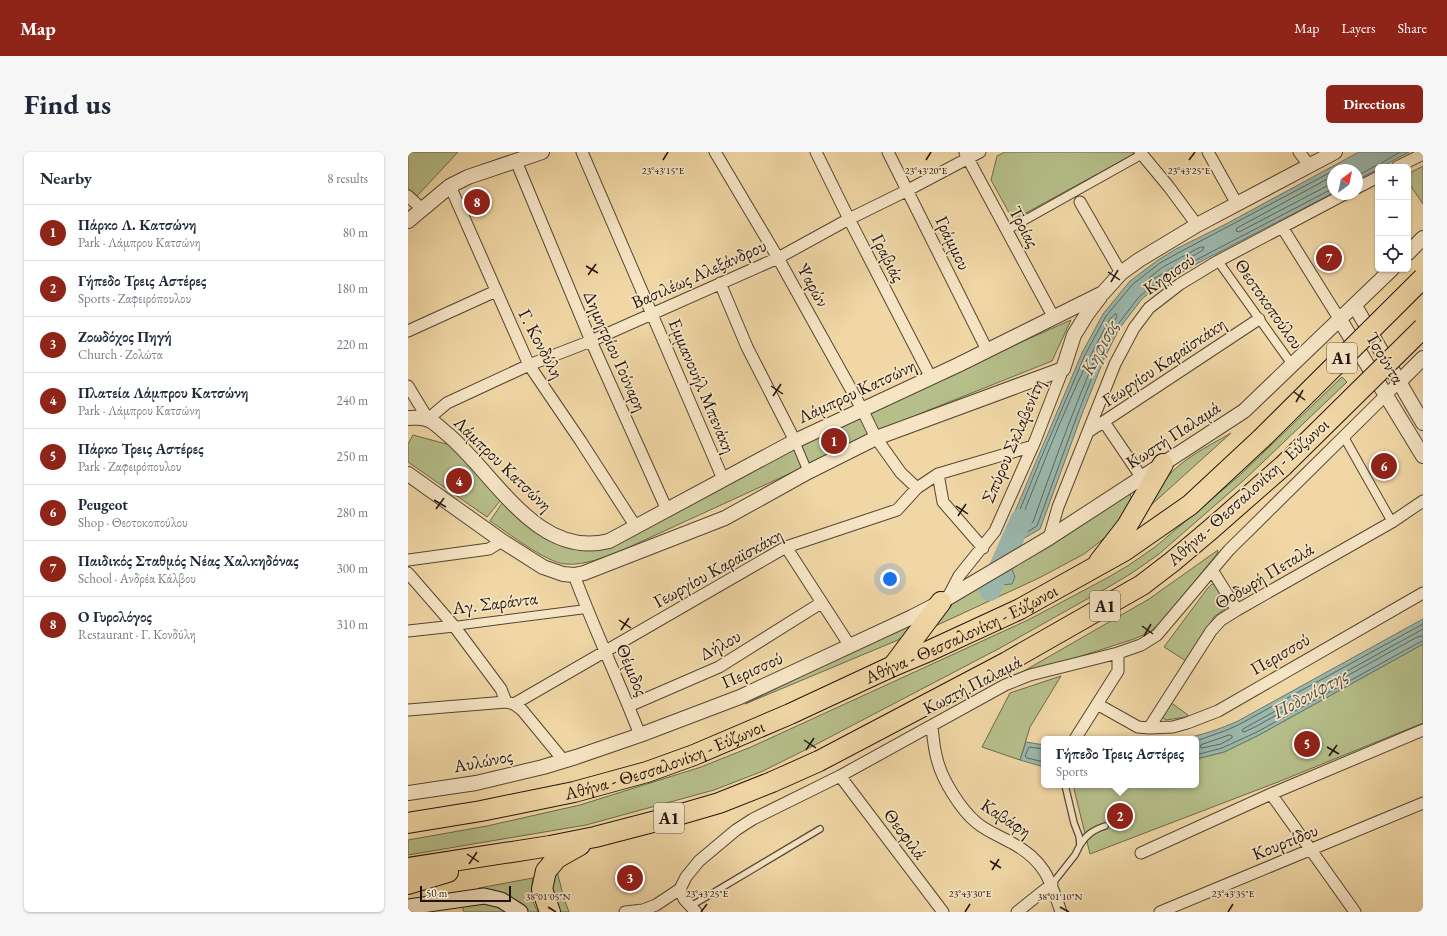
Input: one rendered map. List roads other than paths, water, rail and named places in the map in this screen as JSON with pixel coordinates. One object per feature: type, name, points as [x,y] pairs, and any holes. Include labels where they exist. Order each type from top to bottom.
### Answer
[{"type":"highway","name":"Αθήνα - Θεσσαλονίκη - Εύζωνοι","points":[[408,823],[481,811],[574,792],[648,772],[745,734],[1020,609],[1094,569],[1148,536],[1190,505],[1262,438],[1423,278]]},
{"type":"highway","name":"Αθήνα - Θεσσαλονίκη - Εύζωνοι","points":[[408,868],[550,846],[595,837],[664,820],[719,803],[819,761],[1007,662],[1142,585],[1172,562],[1283,466],[1423,328]]},
{"type":"highway","points":[[1094,569],[1127,526],[1163,464]]},
{"type":"highway","points":[[893,666],[945,600]]},
{"type":"highway","points":[[550,912],[542,889],[546,871],[557,858],[595,837]]},
{"type":"highway","points":[[408,884],[512,852]]},
{"type":"main road","points":[[408,907],[484,896],[501,900],[515,908]]},
{"type":"street","points":[[408,221],[450,186],[468,177],[542,152]]},
{"type":"street","name":"Εμμανουήλ Μπενάκη","points":[[582,152],[723,479]]},
{"type":"street","name":"Ψαρών","points":[[715,152],[778,258],[862,409],[876,438],[901,472],[917,488]]},
{"type":"street","name":"Γραβιάς","points":[[816,152],[931,378]]},
{"type":"street","name":"Γράμμου","points":[[888,152],[988,350]]},
{"type":"street","name":"Βασιλέως Αλεξάνδρου","points":[[428,418],[447,403],[529,365],[591,341],[778,258],[849,219],[908,190],[966,155],[980,152]]},
{"type":"street","points":[[1208,152],[1237,204]]},
{"type":"street","points":[[1299,152],[1310,166]]},
{"type":"street","name":"Λάμπρου Κατσώνη","points":[[408,418],[428,418],[461,446],[524,514],[540,526],[560,538],[574,542],[599,543],[609,541],[795,442],[862,409],[931,378],[1103,294],[1121,273],[1139,260],[1237,204],[1335,152]]},
{"type":"street","points":[[1006,230],[1143,153],[1198,226]]},
{"type":"street","points":[[1403,164],[1423,154]]},
{"type":"street","name":"Τροίας","points":[[966,155],[1054,318]]},
{"type":"street","name":"Δημητρίου Γούναρη","points":[[516,161],[591,341],[667,510]]},
{"type":"street","points":[[1363,185],[1375,179]]},
{"type":"street","name":"Γ. Κονδύλη","points":[[450,186],[529,365],[636,527]]},
{"type":"street","points":[[408,196],[422,209]]},
{"type":"street","name":"Κηφισού","points":[[1049,538],[1058,507],[1115,364],[1140,319],[1149,308],[1164,295],[1218,261],[1334,200]]},
{"type":"street","points":[[1080,202],[1121,273]]},
{"type":"street","points":[[1282,227],[1340,320]]},
{"type":"street","points":[[1411,250],[1423,238]]},
{"type":"street","name":"Θεοτοκοπούλου","points":[[1218,261],[1293,366]]},
{"type":"street","name":"Κωστή Παλαμά","points":[[945,600],[1049,538],[1244,411],[1293,366],[1389,272]]},
{"type":"street","points":[[720,284],[747,347],[795,442],[808,472]]},
{"type":"street","points":[[408,331],[496,291]]},
{"type":"street","name":"Σπύρου Σκλαβενίτη","points":[[945,600],[959,576],[983,548],[995,531],[1033,446],[1063,369],[1074,335],[1087,314],[1103,294]]},
{"type":"street","name":"Τσούντα","points":[[1355,306],[1423,424]]},
{"type":"street","name":"Γεωργίου Καραϊσκάκη","points":[[1088,432],[1259,319]]},
{"type":"street","name":"Τσούντα","points":[[1340,320],[1423,456]]},
{"type":"street","name":"Κωστή Παλαμά","points":[[680,889],[686,877],[699,861],[736,830],[752,819],[840,776],[1005,685],[1030,675],[1118,653],[1141,645],[1157,635],[1229,550],[1423,358]]},
{"type":"street","points":[[408,474],[502,541],[543,567],[563,574],[574,575],[607,565],[725,518],[808,472],[876,438],[1063,369]]},
{"type":"street","points":[[408,386],[428,418]]},
{"type":"street","points":[[1104,422],[1142,478]]},
{"type":"street","points":[[1344,437],[1392,522]]},
{"type":"street","name":"Γεωργίου Καραϊσκάκη","points":[[510,703],[786,548],[897,510],[917,488],[938,474],[1033,446]]},
{"type":"street","points":[[938,474],[943,502],[983,548]]},
{"type":"street","name":"Θοδωρή Πεταλά","points":[[1149,728],[1211,631],[1221,620],[1392,522],[1423,501]]},
{"type":"street","points":[[408,560],[489,549],[502,541]]},
{"type":"street","points":[[786,548],[850,646]]},
{"type":"street","points":[[1212,570],[1237,610]]},
{"type":"street","points":[[408,573],[454,626],[510,703],[522,710],[564,761]]},
{"type":"street","name":"Θέμιδος","points":[[574,575],[586,609],[605,650],[640,735]]},
{"type":"street","name":"Περισσού","points":[[1149,728],[1173,727],[1218,711],[1423,593]]},
{"type":"street","name":"Περισσού","points":[[564,761],[640,735],[740,697],[912,617],[945,600]]},
{"type":"street","name":"Δήλου","points":[[629,706],[719,667],[821,603]]},
{"type":"street","name":"Αγ. Σαράντα","points":[[408,631],[586,609]]},
{"type":"street","points":[[1077,736],[1118,671],[1118,653]]},
{"type":"street","points":[[408,710],[510,703]]},
{"type":"street","points":[[1097,704],[1138,727],[1149,728]]},
{"type":"street","name":"Καβάφη","points":[[932,726],[937,760],[943,775],[963,808],[976,823],[1027,851],[1039,863],[1052,884],[1061,912]]},
{"type":"street","points":[[1141,853],[1271,794],[1423,730]]},
{"type":"street","name":"Αυλώνος","points":[[408,793],[476,783],[564,761]]},
{"type":"street","name":"Θεοφιλά","points":[[840,776],[943,912]]},
{"type":"street","points":[[1271,794],[1356,912]]},
{"type":"street","name":"Κουρτίδου","points":[[1160,912],[1423,803]]},
{"type":"street","points":[[1016,912],[1052,884]]},
{"type":"street","points":[[625,912],[643,910],[656,905],[680,889],[684,899],[693,909]]},
{"type":"lane","points":[[1066,788],[1074,823],[1079,836],[1080,845]]},
{"type":"lane","points":[[1052,884],[1075,855],[1080,845],[1089,834],[1096,828],[1105,826]]},
{"type":"lane","points":[[693,909],[820,829]]},
{"type":"water","points":[[1359,152],[1409,152],[1387,164],[1375,164],[1375,171],[1363,177],[1363,164],[1337,164]]},
{"type":"water","points":[[1327,169],[1327,196],[1200,262],[1170,279],[1150,292],[1141,300],[1119,329],[1104,359],[1082,414],[1040,529],[997,554],[1082,353],[1103,314],[1130,281],[1158,260],[1176,249],[1226,224]]},
{"type":"water","points":[[1011,567],[1015,577],[1012,584],[979,587]]},
{"type":"water","name":"Ποδονίφτης","points":[[1423,619],[1423,644],[1259,735],[1224,752],[1199,758],[1199,736],[1197,736],[1238,721]]},
{"type":"water","points":[[1026,742],[1041,744],[1041,766],[1020,760]]},
{"type":"waterway","name":"Κηφισός","points":[[990,590],[1021,520]]},
{"type":"place","name":"Ο Γυρολόγος","points":[[477,202]]},
{"type":"place","name":"Παιδικός Σταθμός Νέας Χαλκηδόνας","points":[[1329,258]]},
{"type":"place","name":"Πάρκο Λ. Κατσώνη","points":[[834,441]]},
{"type":"place","name":"Peugeot","points":[[1384,466]]},
{"type":"place","name":"Πλατεία Λάμπρου Κατσώνη","points":[[459,481]]},
{"type":"place","name":"Πάρκο Τρεις Αστέρες","points":[[1307,744]]},
{"type":"place","name":"Γήπεδο Τρεις Αστέρες","points":[[1120,816]]},
{"type":"place","name":"Ζοωδόχος Πηγή","points":[[630,878]]}]
